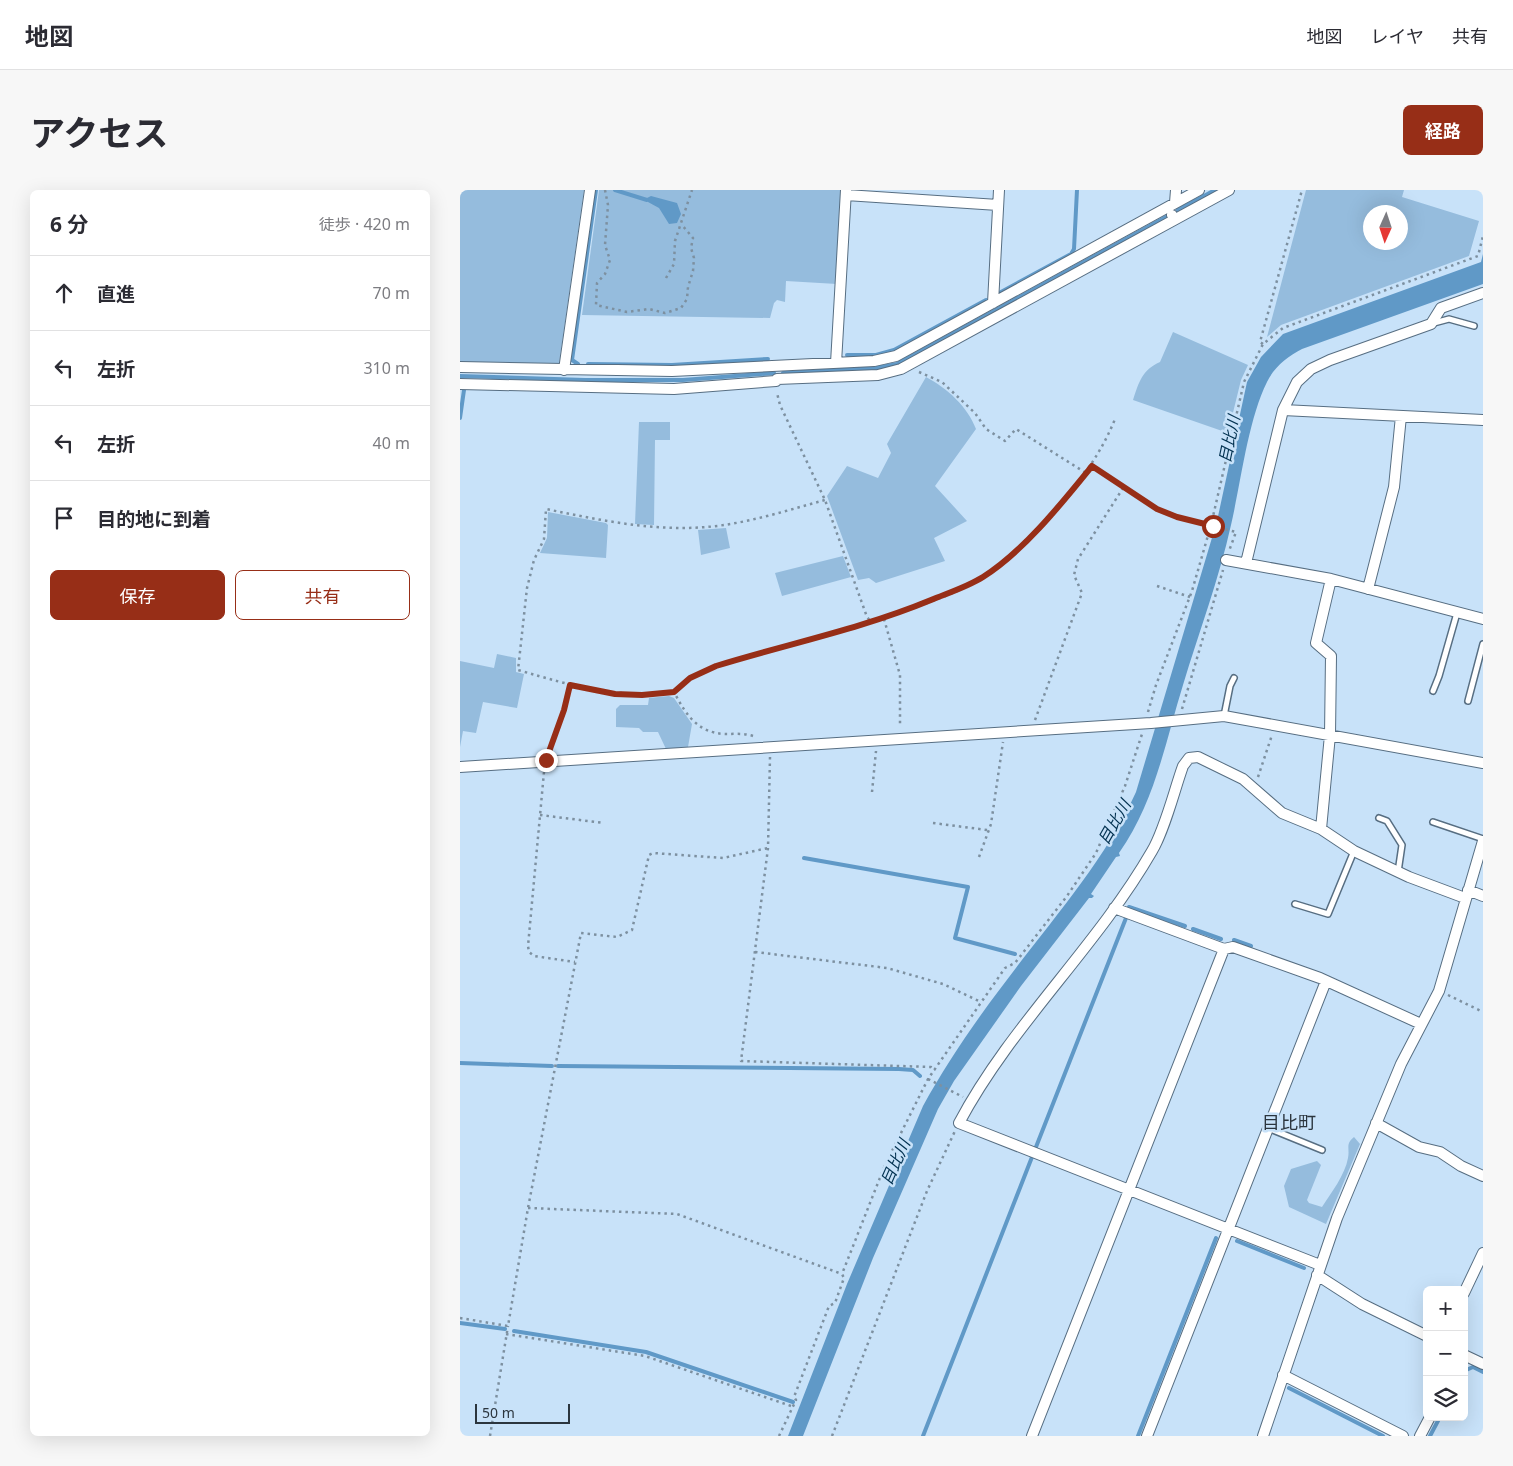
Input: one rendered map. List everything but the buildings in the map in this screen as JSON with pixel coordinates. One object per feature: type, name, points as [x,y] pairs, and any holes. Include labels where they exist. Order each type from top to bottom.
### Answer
[{"type":"street","points":[[564,370],[590,190]]},
{"type":"street","points":[[992,303],[999,190]]},
{"type":"street","points":[[1174,220],[1171,205],[1176,190]]},
{"type":"street","points":[[460,367],[672,371],[874,361],[896,356],[1199,190]]},
{"type":"street","points":[[460,384],[674,389],[878,375],[906,366],[1229,190]]},
{"type":"street","points":[[836,362],[846,192],[998,205]]},
{"type":"street","points":[[1246,563],[1283,410],[1297,382],[1311,369],[1330,360],[1431,324],[1441,308],[1483,293]]},
{"type":"street","points":[[776,382],[777,366]]},
{"type":"street","points":[[1283,410],[1483,420]]},
{"type":"street","points":[[1368,589],[1380,533],[1384,530],[1394,487],[1401,416]]},
{"type":"street","points":[[1226,560],[1331,579],[1483,618]]},
{"type":"street","points":[[1321,829],[1330,735],[1331,656],[1316,643],[1331,579]]},
{"type":"street","points":[[460,766],[1031,731],[1224,716],[1483,763]]},
{"type":"street","points":[[1423,1334],[1362,1304],[1318,1270],[1228,1229],[959,1123],[971,1102],[1023,1026],[1114,908],[1153,850],[1183,766],[1189,758],[1198,757],[1243,779],[1253,790],[1282,813],[1321,829],[1354,851],[1398,872],[1466,894],[1483,896]]},
{"type":"street","points":[[1263,1436],[1337,1218],[1401,1064],[1439,991],[1483,840]]},
{"type":"street","points":[[1114,908],[1224,949],[1233,947],[1326,981],[1421,1024]]},
{"type":"street","points":[[1032,1436],[1224,949]]},
{"type":"street","points":[[1147,1436],[1326,981]]},
{"type":"street","points":[[1376,1123],[1419,1147],[1440,1152],[1461,1166],[1483,1176]]},
{"type":"street","points":[[1467,1286],[1483,1253]]},
{"type":"street","points":[[1468,1357],[1483,1364]]},
{"type":"street","points":[[1283,1375],[1403,1436]]},
{"type":"street","points":[[1420,1436],[1428,1421]]},
{"type":"lane","points":[[1431,324],[1449,319],[1474,326]]},
{"type":"lane","points":[[1433,691],[1457,611]]},
{"type":"lane","points":[[1468,701],[1483,644]]},
{"type":"lane","points":[[1224,716],[1230,686],[1234,678]]},
{"type":"lane","points":[[1379,818],[1387,821],[1402,845],[1398,872]]},
{"type":"lane","points":[[1432,822],[1483,840]]},
{"type":"lane","points":[[1296,904],[1328,914],[1354,851]]},
{"type":"lane","points":[[1268,1128],[1322,1150]]},
{"type":"path","points":[[605,190],[608,205],[606,245],[610,260],[605,274],[597,283],[596,306],[627,312],[649,309],[665,313],[681,308],[687,299],[694,258],[691,248],[693,238],[682,226]]},
{"type":"path","points":[[666,278],[674,264],[676,241],[692,190]]},
{"type":"path","points":[[1263,344],[1260,342],[1302,190]]},
{"type":"path","points":[[779,1436],[788,1414],[794,1407],[796,1400],[794,1397],[826,1316],[838,1295],[844,1278],[842,1274],[885,1165],[928,1079],[1005,968],[1014,963],[1068,896],[1096,853],[1126,786],[1148,723],[1156,685],[1190,597],[1212,526],[1244,382],[1263,344],[1283,328],[1478,256],[1483,236]]},
{"type":"path","points":[[906,366],[942,382],[975,413],[986,428],[1005,440],[1016,429],[1086,473]]},
{"type":"path","points":[[776,382],[780,405],[825,500],[867,617],[872,622]]},
{"type":"path","points":[[825,500],[726,525],[704,528],[635,526],[546,509],[544,539],[534,560],[527,588],[518,670],[570,685],[615,694],[642,695],[674,692],[690,678],[716,666],[884,619],[982,578],[1007,558],[1066,499],[1092,466],[1115,419]]},
{"type":"path","points":[[1092,466],[1157,509],[1177,517],[1236,532],[1178,720]]},
{"type":"path","points":[[1031,731],[1080,597],[1081,588],[1074,575],[1078,559],[1084,546],[1123,488]]},
{"type":"path","points":[[1157,586],[1190,597]]},
{"type":"path","points":[[884,619],[902,685],[899,739]]},
{"type":"path","points":[[570,685],[564,710],[546,761],[528,946],[529,952],[534,956],[575,962]]},
{"type":"path","points":[[674,692],[696,724],[705,730],[714,733],[750,735],[770,747],[768,848],[741,1061],[931,1067],[935,1070]]},
{"type":"path","points":[[1253,790],[1276,725]]},
{"type":"path","points":[[979,857],[987,830],[991,824],[1004,732]]},
{"type":"path","points":[[872,792],[877,740]]},
{"type":"path","points":[[540,815],[604,823]]},
{"type":"path","points":[[933,823],[987,830]]},
{"type":"path","points":[[490,1436],[528,1208],[581,933],[617,937],[632,930],[649,855],[653,853],[723,858],[768,848]]},
{"type":"path","points":[[755,952],[887,968],[943,984],[981,1002]]},
{"type":"path","points":[[1439,991],[1483,1012]]},
{"type":"path","points":[[928,1079],[952,1090]]},
{"type":"path","points":[[832,1436],[927,1191],[959,1123]]},
{"type":"path","points":[[528,1208],[677,1214],[842,1274]]},
{"type":"path","points":[[460,1318],[508,1326]]},
{"type":"path","points":[[506,1334],[645,1356],[794,1407]]},
{"type":"shaded area","points":[[460,190],[584,190],[559,364],[460,362]]},
{"type":"shaded area","points":[[599,190],[843,190],[837,284],[786,281],[785,302],[777,300],[774,303],[770,318],[582,315]]},
{"type":"shaded area","points":[[1306,190],[1404,190],[1402,197],[1479,221],[1469,256],[1281,325],[1267,337]]},
{"type":"shaded area","points":[[651,196],[677,203],[681,214],[677,223],[669,224],[659,208],[648,202],[647,198]]},
{"type":"shaded area","points":[[1483,254],[1483,284],[1302,349],[1282,362],[1267,382],[1260,397],[1250,433],[1221,565],[1158,772],[1142,813],[1119,853],[1120,856],[1116,857],[1091,894],[1094,896],[1089,898],[1021,986],[954,1081],[938,1109],[873,1258],[803,1436],[788,1436],[847,1284],[923,1106],[979,1017],[1091,870],[1123,819],[1136,792],[1217,521],[1247,382],[1261,357],[1283,334],[1481,262]]},
{"type":"shaded area","points":[[1173,332],[1248,365],[1241,380],[1228,433],[1133,400],[1139,382],[1145,373],[1160,362]]},
{"type":"shaded area","points":[[926,377],[956,399],[968,413],[976,429],[935,486],[967,521],[934,538],[945,561],[876,583],[869,578],[858,580],[827,496],[847,466],[878,478],[891,453],[887,444]]},
{"type":"shaded area","points":[[639,422],[670,422],[670,440],[655,440],[654,525],[635,524]]},
{"type":"shaded area","points":[[548,512],[606,523],[608,525],[606,558],[540,553],[547,538]]},
{"type":"shaded area","points":[[726,528],[730,548],[701,555],[698,530]]},
{"type":"shaded area","points":[[843,556],[851,577],[782,596],[775,573]]},
{"type":"shaded area","points":[[497,654],[516,658],[516,672],[524,674],[517,708],[483,702],[476,733],[463,731],[460,747],[460,661],[494,668]]},
{"type":"shaded area","points":[[669,696],[674,698],[692,724],[688,747],[666,749],[658,732],[643,732],[639,728],[616,727],[616,709],[620,705],[648,705],[649,698]]},
{"type":"shaded area","points":[[1354,1137],[1360,1144],[1326,1224],[1289,1207],[1284,1186],[1291,1169],[1317,1161],[1321,1165],[1307,1200],[1309,1203],[1322,1207],[1344,1171],[1348,1158],[1349,1144]]},
{"type":"waterway","points":[[578,364],[572,360],[596,190]]},
{"type":"waterway","points":[[615,190],[647,200]]},
{"type":"waterway","points":[[1001,292],[1071,254],[1074,249],[1077,190]]},
{"type":"waterway","points":[[1178,210],[1215,190]]},
{"type":"waterway","points":[[783,373],[876,368],[897,364],[1168,216]]},
{"type":"waterway","points":[[847,355],[876,355],[894,350],[986,300]]},
{"type":"waterway","points":[[588,364],[672,365],[768,359]]},
{"type":"waterway","points":[[460,376],[585,380],[683,380],[774,373]]},
{"type":"waterway","points":[[460,418],[464,390]]},
{"type":"waterway","points":[[804,858],[968,887],[955,938],[1015,954]]},
{"type":"waterway","points":[[1129,907],[1185,926]]},
{"type":"waterway","points":[[1036,1147],[1126,918]]},
{"type":"waterway","points":[[1193,929],[1221,939]]},
{"type":"waterway","points":[[1234,940],[1251,946]]},
{"type":"waterway","points":[[460,1063],[552,1066]]},
{"type":"waterway","points":[[558,1066],[899,1069],[913,1070],[920,1076]]},
{"type":"waterway","points":[[923,1436],[1032,1157]]},
{"type":"waterway","points":[[1138,1436],[1216,1238]]},
{"type":"waterway","points":[[1237,1241],[1304,1268]]},
{"type":"waterway","points":[[460,1323],[505,1329]]},
{"type":"waterway","points":[[514,1331],[646,1352],[793,1402]]},
{"type":"waterway","points":[[1468,1369],[1473,1367],[1483,1372]]},
{"type":"waterway","points":[[1289,1388],[1383,1436]]},
{"type":"waterway","points":[[1430,1436],[1438,1421]]},
{"type":"district","name":"目比町","points":[[1289,1122]]},
{"type":"route","points":[[546,760],[564,710],[570,685],[596,692],[615,694],[642,695],[674,692],[690,678],[716,666],[884,619],[968,585],[982,578],[1007,558],[1066,499],[1092,466],[1145,503],[1157,509],[1177,517],[1213,526]]},
{"type":"water label","name":"目比川","points":[[1229,439]]},
{"type":"water label","name":"目比川","points":[[1114,822]]},
{"type":"water label","name":"目比川","points":[[895,1162]]}]
